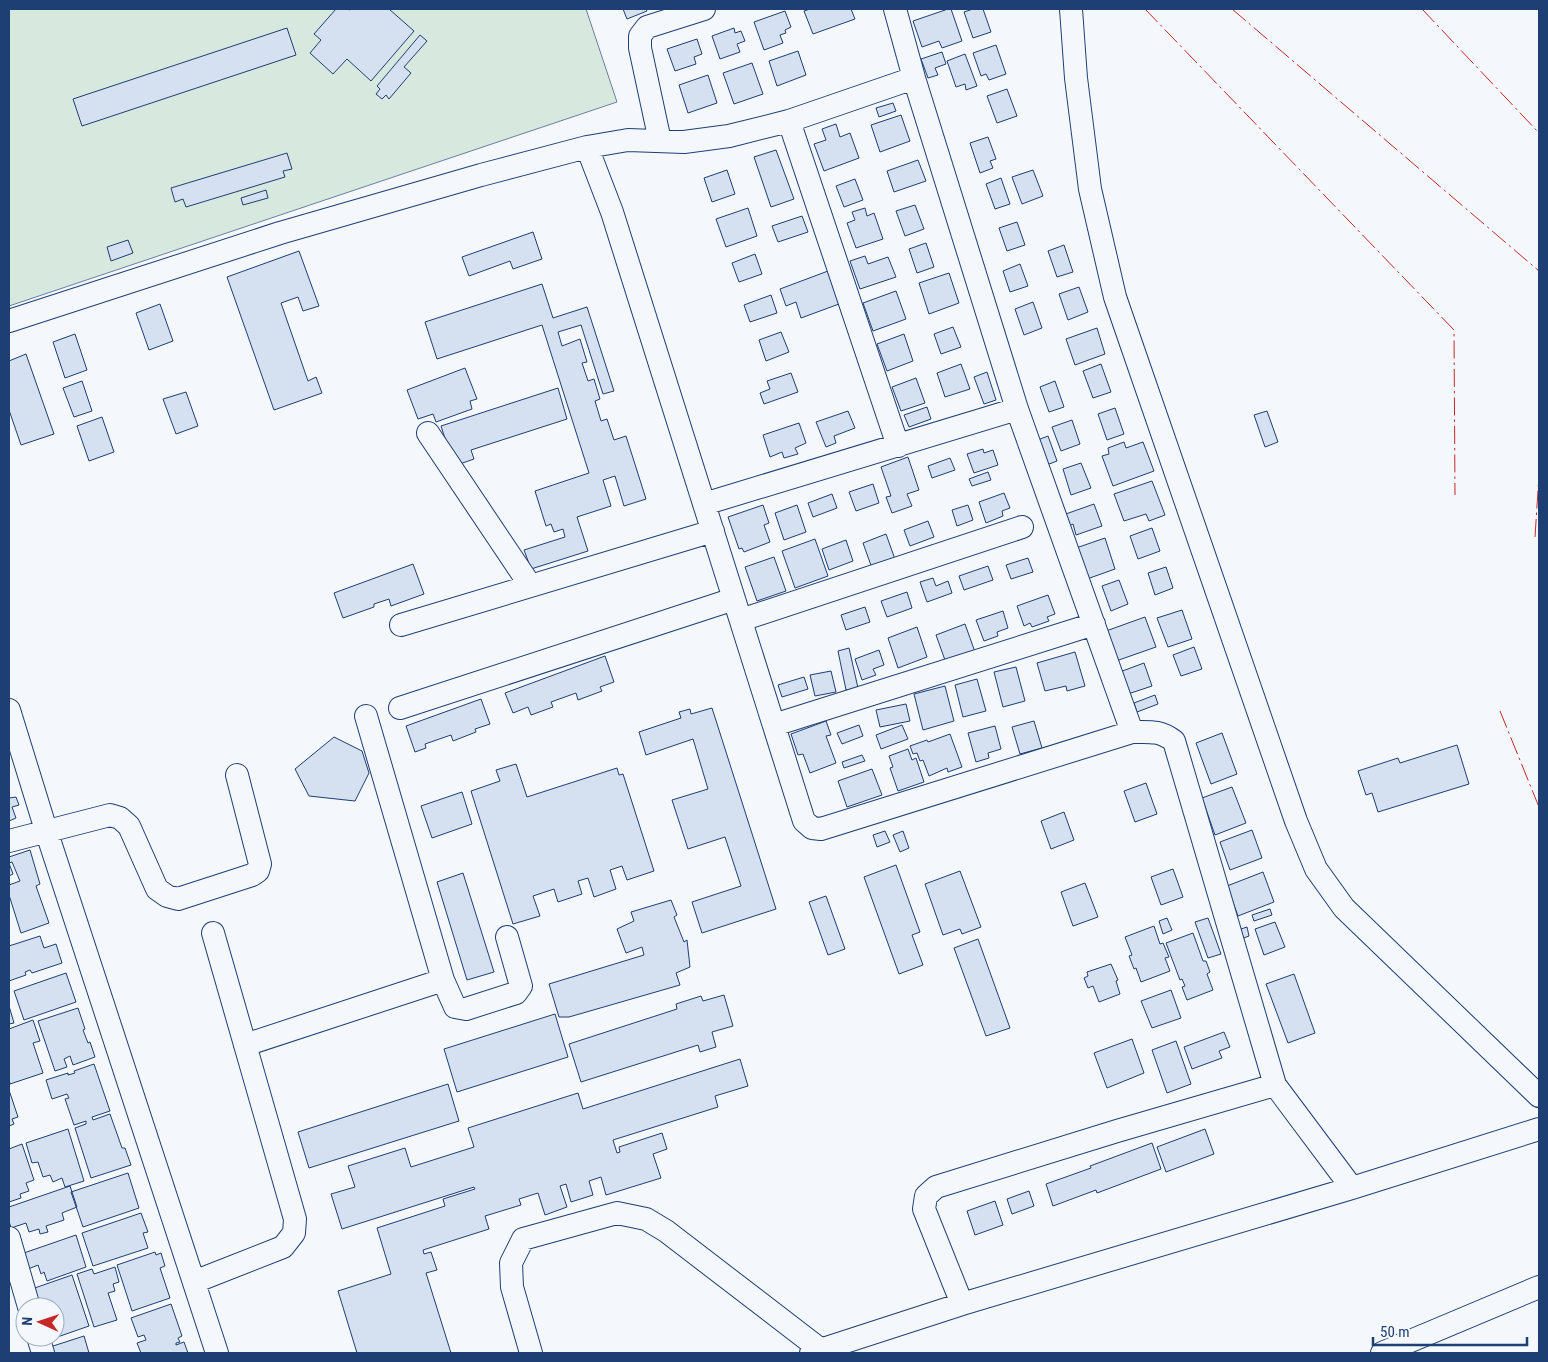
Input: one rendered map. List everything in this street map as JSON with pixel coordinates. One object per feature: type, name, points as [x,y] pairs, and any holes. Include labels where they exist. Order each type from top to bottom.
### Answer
[{"type":"street","points":[[660,141],[640,48],[640,36],[647,27],[704,9]]},
{"type":"street","points":[[895,9],[914,78],[1017,409],[1132,732]]},
{"type":"street","points":[[1071,9],[1076,78],[1090,189],[1115,297],[1296,821],[1316,869],[1344,908],[1539,1096]]},
{"type":"street","points":[[9,321],[280,233],[481,175],[587,147],[628,140],[684,142],[729,136],[789,122],[914,78]]},
{"type":"street","points":[[789,122],[898,446]]},
{"type":"street","points":[[587,147],[612,212],[804,821],[812,828],[821,829],[1132,732],[1156,732],[1174,741],[1275,1085],[1352,1188]]},
{"type":"street","points":[[704,504],[1017,409]]},
{"type":"street","points":[[428,433],[530,586]]},
{"type":"street","points":[[400,708],[1022,528]]},
{"type":"street","points":[[401,625],[713,531]]},
{"type":"street","points":[[774,725],[1094,624]]},
{"type":"street","points":[[9,710],[46,830],[217,1353]]},
{"type":"street","points":[[366,716],[443,980],[455,1007],[466,1009],[516,994],[521,986],[507,937]]},
{"type":"street","points":[[9,841],[110,815],[120,818],[129,826],[157,889],[167,896],[178,899],[252,875],[258,871],[260,864],[237,775]]},
{"type":"street","points":[[194,1282],[283,1247],[294,1234],[296,1219],[213,933]]},
{"type":"street","points":[[245,1045],[443,980]]},
{"type":"street","points":[[962,1304],[924,1209],[926,1196],[936,1187],[1275,1085]]},
{"type":"street","points":[[531,1353],[512,1287],[511,1263],[523,1239],[617,1213],[646,1219],[666,1231],[816,1352],[962,1304],[1352,1188],[1539,1129]]},
{"type":"street","points":[[9,1238],[26,1297]]},
{"type":"street","points":[[1382,1353],[1539,1287]]},
{"type":"shaded area","points":[[9,9],[586,9],[617,102],[9,306]]},
{"type":"building","points":[[336,9],[389,9],[414,31],[371,81],[347,59],[333,74],[310,53],[321,40],[314,34]]},
{"type":"building","points":[[623,9],[646,9],[647,11],[627,19]]},
{"type":"building","points":[[810,9],[851,9],[855,19],[813,34],[804,11]]},
{"type":"building","points":[[951,9],[962,41],[942,48],[939,41],[922,47],[913,21]]},
{"type":"building","points":[[973,9],[983,9],[991,32],[973,38],[964,12]]},
{"type":"building","points":[[785,11],[791,27],[785,30],[786,33],[780,35],[783,43],[764,50],[754,22]]},
{"type":"building","points":[[287,28],[296,55],[82,126],[73,99]]},
{"type":"building","points":[[734,28],[735,33],[741,31],[745,41],[737,44],[740,52],[720,59],[712,36]]},
{"type":"building","points":[[420,35],[427,41],[404,67],[411,73],[389,99],[386,95],[382,99],[376,94],[380,89],[377,86]]},
{"type":"building","points":[[697,39],[702,54],[694,57],[696,64],[675,71],[667,49]]},
{"type":"building","points":[[996,45],[1006,74],[989,80],[986,74],[981,76],[973,53]]},
{"type":"building","points":[[798,51],[806,75],[777,86],[769,61]]},
{"type":"building","points":[[942,52],[946,64],[935,68],[938,75],[928,78],[921,59]]},
{"type":"building","points":[[965,54],[977,86],[966,90],[965,84],[956,87],[947,61]]},
{"type":"building","points":[[752,63],[763,94],[734,104],[723,73]]},
{"type":"building","points":[[708,75],[717,103],[688,113],[679,85]]},
{"type":"building","points":[[1007,89],[1017,116],[997,123],[987,96]]},
{"type":"building","points":[[893,103],[896,111],[879,117],[876,108]]},
{"type":"building","points":[[901,115],[910,141],[880,152],[871,125]]},
{"type":"building","points":[[836,124],[840,137],[850,133],[859,158],[824,171],[814,144],[826,140],[822,129]]},
{"type":"building","points":[[988,137],[996,159],[990,161],[993,168],[980,173],[970,143]]},
{"type":"building","points":[[776,150],[794,199],[771,207],[754,157]]},
{"type":"building","points":[[287,153],[292,169],[283,171],[285,177],[186,207],[183,199],[175,202],[171,188]]},
{"type":"building","points":[[918,160],[926,181],[894,192],[887,171]]},
{"type":"building","points":[[727,170],[735,194],[712,202],[704,178]]},
{"type":"building","points":[[1033,170],[1043,196],[1022,204],[1012,177]]},
{"type":"building","points":[[1001,178],[1010,204],[995,209],[986,184]]},
{"type":"building","points":[[855,179],[863,200],[844,207],[836,186]]},
{"type":"building","points":[[266,190],[268,198],[243,205],[241,198]]},
{"type":"building","points":[[915,205],[924,229],[905,236],[896,211]]},
{"type":"building","points":[[748,208],[757,236],[726,247],[716,219]]},
{"type":"building","points":[[865,208],[867,216],[874,213],[883,239],[856,248],[847,223],[855,220],[852,212]]},
{"type":"building","points":[[802,216],[808,232],[778,242],[772,226]]},
{"type":"building","points":[[1017,222],[1025,245],[1007,251],[999,228]]},
{"type":"building","points":[[533,232],[542,259],[513,269],[510,261],[469,276],[462,257]]},
{"type":"building","points":[[128,240],[133,253],[111,261],[107,247]]},
{"type":"building","points":[[926,243],[934,267],[917,273],[909,249]]},
{"type":"building","points":[[1064,245],[1073,272],[1057,277],[1048,251]]},
{"type":"building","points":[[299,251],[319,306],[303,311],[298,297],[281,303],[308,381],[316,377],[322,393],[274,410],[227,277]]},
{"type":"building","points":[[755,254],[762,274],[739,282],[732,263]]},
{"type":"building","points":[[865,256],[868,264],[888,257],[896,277],[860,289],[850,261]]},
{"type":"building","points":[[1020,264],[1028,286],[1010,292],[1003,271]]},
{"type":"building","points":[[828,271],[839,304],[801,318],[796,302],[786,306],[780,289]]},
{"type":"building","points":[[949,273],[959,303],[929,314],[919,283]]},
{"type":"building","points":[[542,284],[553,318],[587,307],[614,391],[603,394],[581,325],[558,332],[562,346],[580,339],[587,362],[582,363],[588,381],[594,379],[600,399],[595,401],[601,421],[607,419],[614,440],[626,436],[646,499],[624,506],[615,476],[603,480],[611,506],[577,517],[588,551],[531,569],[524,550],[565,537],[563,529],[554,532],[551,524],[546,526],[535,491],[589,473],[542,325],[437,359],[425,322]]},
{"type":"building","points":[[1079,287],[1088,312],[1068,320],[1059,294]]},
{"type":"building","points":[[896,291],[906,319],[873,331],[863,303]]},
{"type":"building","points":[[771,295],[777,313],[750,322],[744,305]]},
{"type":"building","points":[[1033,302],[1042,328],[1024,335],[1015,309]]},
{"type":"building","points":[[160,304],[173,341],[149,350],[136,313]]},
{"type":"building","points":[[953,327],[961,347],[941,354],[934,334]]},
{"type":"building","points":[[1097,328],[1105,354],[1075,365],[1066,339]]},
{"type":"building","points":[[781,332],[789,352],[766,361],[759,340]]},
{"type":"building","points":[[75,334],[87,370],[65,378],[53,342]]},
{"type":"building","points":[[904,334],[913,361],[887,371],[877,344]]},
{"type":"building","points":[[26,354],[54,434],[21,445],[9,410],[9,361]]},
{"type":"building","points":[[961,364],[970,389],[945,397],[937,373]]},
{"type":"building","points":[[1101,364],[1111,392],[1093,398],[1083,371]]},
{"type":"building","points":[[465,368],[477,399],[470,401],[472,409],[436,422],[433,414],[418,419],[407,390]]},
{"type":"building","points":[[987,372],[996,400],[984,404],[974,377]]},
{"type":"building","points":[[791,373],[798,392],[764,404],[760,393],[770,389],[767,381]]},
{"type":"building","points":[[916,378],[925,403],[901,411],[892,387]]},
{"type":"building","points":[[82,381],[92,411],[74,417],[63,388]]},
{"type":"building","points":[[1055,381],[1064,407],[1049,412],[1040,387]]},
{"type":"building","points":[[558,388],[567,419],[471,450],[474,459],[454,466],[441,426]]},
{"type":"building","points":[[186,392],[198,426],[176,434],[163,399]]},
{"type":"building","points":[[927,407],[931,419],[909,427],[904,415]]},
{"type":"building","points":[[1115,408],[1124,434],[1107,440],[1098,414]]},
{"type":"building","points":[[848,411],[855,428],[834,436],[836,443],[826,447],[816,422]]},
{"type":"building","points":[[1267,411],[1278,442],[1265,447],[1254,415]]},
{"type":"building","points":[[102,417],[114,452],[89,461],[77,426]]},
{"type":"building","points":[[1072,420],[1080,444],[1061,451],[1052,427]]},
{"type":"building","points":[[799,423],[806,443],[795,448],[798,454],[784,458],[782,452],[770,457],[763,435]]},
{"type":"building","points":[[1048,436],[1057,461],[1044,466],[1035,441]]},
{"type":"building","points":[[1124,442],[1126,448],[1143,442],[1154,471],[1113,486],[1102,456],[1109,454],[1108,448]]},
{"type":"building","points":[[983,449],[984,453],[993,450],[998,465],[974,473],[967,454]]},
{"type":"building","points":[[908,457],[919,490],[907,494],[912,506],[892,513],[886,497],[891,496],[881,467]]},
{"type":"building","points":[[950,458],[955,470],[932,478],[928,466]]},
{"type":"building","points":[[1081,463],[1091,488],[1071,495],[1063,469]]},
{"type":"building","points":[[988,472],[991,480],[972,486],[969,479]]},
{"type":"building","points":[[1152,481],[1165,515],[1149,521],[1146,514],[1124,521],[1114,494]]},
{"type":"building","points":[[873,484],[879,503],[856,511],[849,492]]},
{"type":"building","points":[[1004,493],[1010,508],[1002,511],[1003,516],[986,523],[979,502]]},
{"type":"building","points":[[832,494],[837,508],[813,517],[808,503]]},
{"type":"building","points":[[1094,504],[1102,526],[1076,535],[1073,524],[1067,527],[1063,515]]},
{"type":"building","points":[[763,505],[769,523],[764,525],[770,542],[744,552],[742,548],[739,549],[728,517]]},
{"type":"building","points":[[797,505],[806,532],[784,540],[775,513]]},
{"type":"building","points":[[968,505],[973,520],[957,526],[952,510]]},
{"type":"building","points":[[928,521],[934,537],[910,546],[904,530]]},
{"type":"building","points":[[1152,528],[1160,551],[1138,559],[1130,536]]},
{"type":"building","points":[[886,534],[896,562],[873,571],[863,543]]},
{"type":"building","points":[[1105,538],[1115,569],[1087,579],[1076,548]]},
{"type":"building","points":[[815,539],[828,576],[795,588],[782,551]]},
{"type":"building","points":[[846,540],[853,561],[829,570],[822,549]]},
{"type":"building","points":[[774,557],[786,591],[757,601],[745,567]]},
{"type":"building","points":[[1028,558],[1033,572],[1011,579],[1006,565]]},
{"type":"building","points":[[413,564],[424,594],[391,606],[389,599],[374,604],[374,607],[343,618],[334,593]]},
{"type":"building","points":[[988,566],[993,580],[964,590],[959,576]]},
{"type":"building","points":[[1166,567],[1173,588],[1155,595],[1148,573]]},
{"type":"building","points":[[933,578],[936,586],[948,581],[952,593],[927,602],[920,582]]},
{"type":"building","points":[[1119,580],[1128,604],[1111,611],[1102,586]]},
{"type":"building","points":[[907,592],[912,608],[887,617],[881,601]]},
{"type":"building","points":[[1048,595],[1055,614],[1047,617],[1049,621],[1032,627],[1030,623],[1024,626],[1017,606]]},
{"type":"building","points":[[865,607],[870,622],[846,630],[841,615]]},
{"type":"building","points":[[1182,610],[1192,639],[1168,647],[1157,618]]},
{"type":"building","points":[[1003,611],[1008,628],[997,632],[998,636],[984,641],[976,620]]},
{"type":"building","points":[[1145,617],[1156,647],[1116,661],[1106,631]]},
{"type":"building","points":[[965,624],[975,652],[946,663],[936,635]]},
{"type":"building","points":[[917,627],[927,657],[898,668],[888,638]]},
{"type":"building","points":[[1194,647],[1202,669],[1181,676],[1173,655]]},
{"type":"building","points":[[849,648],[858,688],[846,690],[838,651]]},
{"type":"building","points":[[879,650],[884,665],[873,669],[876,675],[862,680],[855,659]]},
{"type":"building","points":[[1075,652],[1085,686],[1067,691],[1066,686],[1045,691],[1037,663]]},
{"type":"building","points":[[605,656],[614,682],[600,687],[602,691],[578,700],[576,693],[551,702],[553,707],[531,715],[528,707],[513,713],[505,693]]},
{"type":"building","points":[[1144,663],[1152,686],[1125,695],[1117,673]]},
{"type":"building","points":[[1016,667],[1025,701],[1003,707],[994,672]]},
{"type":"building","points":[[831,671],[836,692],[815,696],[810,675]]},
{"type":"building","points":[[804,677],[808,689],[782,697],[778,685]]},
{"type":"building","points":[[977,679],[986,711],[963,717],[955,685]]},
{"type":"building","points":[[945,686],[954,721],[923,730],[914,694]]},
{"type":"building","points":[[1155,695],[1158,704],[1137,712],[1134,703]]},
{"type":"building","points":[[481,699],[490,724],[475,729],[476,732],[453,741],[451,735],[425,744],[426,748],[415,752],[406,726]]},
{"type":"building","points":[[906,704],[910,721],[880,727],[876,710]]},
{"type":"building","points":[[712,708],[776,909],[702,933],[692,902],[741,886],[725,837],[688,849],[672,800],[708,789],[693,739],[646,755],[639,732],[681,718],[679,712],[690,709],[691,714]]},
{"type":"building","points":[[826,721],[831,735],[826,736],[836,763],[810,773],[803,754],[798,755],[791,734]]},
{"type":"building","points":[[1034,721],[1042,748],[1020,754],[1012,727]]},
{"type":"building","points":[[859,725],[863,736],[842,744],[837,733]]},
{"type":"building","points":[[902,725],[908,739],[881,749],[876,735]]},
{"type":"building","points":[[995,726],[1001,749],[988,753],[989,758],[976,762],[968,733]]},
{"type":"building","points":[[1222,733],[1237,774],[1211,784],[1196,743]]},
{"type":"building","points":[[950,734],[962,767],[948,772],[947,768],[929,776],[923,760],[920,761],[917,753],[913,754],[910,746]]},
{"type":"building","points":[[334,737],[362,751],[369,773],[355,801],[309,796],[295,769]]},
{"type":"building","points":[[1457,745],[1469,784],[1378,812],[1372,793],[1366,795],[1358,771],[1398,758],[1400,763]]},
{"type":"building","points":[[908,749],[912,760],[916,758],[924,782],[898,791],[890,768],[893,767],[889,756]]},
{"type":"building","points":[[862,755],[865,761],[844,768],[842,762]]},
{"type":"building","points":[[516,764],[527,797],[617,768],[619,775],[623,774],[654,871],[627,880],[622,866],[610,870],[616,889],[594,897],[588,878],[578,881],[582,894],[558,902],[554,889],[533,896],[540,916],[513,924],[471,791],[500,781],[496,770]]},
{"type":"building","points":[[872,769],[882,795],[847,807],[838,781]]},
{"type":"building","points":[[1146,783],[1157,814],[1135,822],[1124,791]]},
{"type":"building","points":[[1232,787],[1246,823],[1215,835],[1202,798]]},
{"type":"building","points":[[462,792],[472,824],[432,838],[421,806]]},
{"type":"building","points":[[16,797],[19,805],[12,807],[16,818],[9,821],[9,798]]},
{"type":"building","points":[[1064,812],[1074,840],[1051,849],[1041,821]]},
{"type":"building","points":[[1252,830],[1262,858],[1230,870],[1220,842]]},
{"type":"building","points":[[885,831],[890,842],[877,847],[873,835]]},
{"type":"building","points":[[903,831],[909,848],[900,852],[893,835]]},
{"type":"building","points":[[30,850],[40,884],[36,886],[49,923],[21,933],[9,895],[9,885],[20,881],[12,862],[9,863],[9,857]]},
{"type":"building","points":[[9,863],[13,874],[9,876]]},
{"type":"building","points":[[896,865],[920,932],[912,935],[923,965],[899,974],[864,877]]},
{"type":"building","points":[[1173,869],[1183,897],[1161,905],[1151,877]]},
{"type":"building","points":[[960,871],[981,927],[962,934],[960,929],[943,935],[925,884]]},
{"type":"building","points":[[1263,872],[1274,902],[1238,916],[1227,886]]},
{"type":"building","points":[[463,873],[494,972],[467,980],[437,882]]},
{"type":"building","points":[[1085,883],[1098,917],[1073,926],[1061,892]]},
{"type":"building","points":[[826,896],[845,949],[828,955],[809,902]]},
{"type":"building","points":[[671,900],[677,915],[674,917],[684,942],[687,940],[690,967],[676,973],[680,985],[569,1017],[559,1017],[549,984],[644,955],[642,947],[626,953],[617,929],[634,921],[631,912]]},
{"type":"building","points":[[1270,909],[1272,915],[1254,921],[1252,915]]},
{"type":"building","points":[[1167,918],[1172,930],[1163,934],[1159,921]]},
{"type":"building","points":[[1208,918],[1221,954],[1208,958],[1195,922]]},
{"type":"building","points":[[1275,922],[1285,947],[1264,955],[1255,929]]},
{"type":"building","points":[[1154,926],[1160,944],[1163,943],[1169,957],[1165,958],[1170,971],[1141,982],[1129,956],[1132,955],[1125,937]]},
{"type":"building","points":[[1247,927],[1249,936],[1241,939],[1238,930]]},
{"type":"building","points":[[1193,933],[1203,961],[1206,961],[1210,972],[1207,974],[1213,990],[1187,1000],[1182,987],[1185,986],[1182,979],[1180,980],[1166,943]]},
{"type":"building","points":[[40,936],[44,948],[56,944],[62,963],[32,973],[30,970],[25,972],[26,975],[9,981],[9,946]]},
{"type":"building","points":[[978,939],[1010,1028],[986,1036],[954,948]]},
{"type":"building","points":[[1111,964],[1118,980],[1116,981],[1120,994],[1099,1002],[1093,986],[1088,988],[1084,978],[1088,976],[1087,972]]},
{"type":"building","points":[[66,973],[76,1002],[24,1020],[14,991]]},
{"type":"building","points":[[1294,974],[1315,1033],[1288,1043],[1266,984]]},
{"type":"building","points":[[1171,990],[1181,1018],[1152,1028],[1141,1001]]},
{"type":"building","points":[[724,995],[733,1026],[712,1032],[716,1047],[700,1052],[698,1045],[581,1082],[569,1044],[677,1009],[676,1004],[701,996],[703,1001]]},
{"type":"building","points":[[9,1006],[14,1023],[9,1024]]},
{"type":"building","points":[[78,1008],[85,1029],[83,1030],[88,1043],[90,1042],[95,1057],[73,1065],[70,1056],[64,1059],[67,1067],[55,1071],[38,1021]]},
{"type":"building","points":[[555,1014],[568,1057],[457,1092],[444,1049]]},
{"type":"building","points":[[33,1020],[40,1041],[33,1043],[43,1073],[10,1084],[9,1029]]},
{"type":"building","points":[[1224,1032],[1230,1047],[1219,1051],[1222,1058],[1192,1069],[1184,1047]]},
{"type":"building","points":[[1132,1039],[1144,1073],[1107,1088],[1094,1053]]},
{"type":"building","points":[[1176,1041],[1191,1084],[1167,1093],[1152,1050]]},
{"type":"building","points":[[740,1059],[748,1086],[715,1096],[718,1107],[613,1140],[617,1153],[620,1152],[619,1147],[662,1133],[667,1149],[653,1154],[661,1178],[606,1195],[601,1177],[589,1181],[593,1195],[571,1202],[566,1184],[560,1186],[567,1207],[545,1215],[538,1193],[519,1199],[521,1205],[485,1216],[489,1229],[423,1250],[424,1254],[431,1252],[437,1270],[426,1273],[451,1353],[357,1353],[338,1291],[391,1274],[377,1228],[445,1206],[443,1199],[475,1189],[474,1187],[342,1229],[331,1194],[355,1187],[348,1166],[405,1148],[411,1167],[474,1147],[468,1128],[578,1093],[583,1109]]},
{"type":"building","points":[[94,1064],[110,1111],[92,1117],[93,1120],[110,1114],[122,1148],[125,1148],[131,1165],[91,1178],[75,1128],[86,1124],[86,1121],[74,1125],[65,1099],[69,1098],[67,1094],[52,1099],[46,1080],[68,1073],[68,1075],[75,1073],[74,1071]]},
{"type":"building","points":[[448,1084],[459,1121],[309,1168],[298,1132]]},
{"type":"building","points":[[9,1090],[18,1117],[12,1119],[14,1124],[9,1126]]},
{"type":"building","points":[[68,1129],[84,1181],[65,1187],[62,1178],[53,1182],[50,1175],[43,1177],[38,1162],[32,1163],[26,1143]]},
{"type":"building","points":[[1205,1129],[1214,1154],[1166,1172],[1157,1147]]},
{"type":"building","points":[[1152,1143],[1161,1169],[1097,1193],[1096,1190],[1053,1206],[1046,1184]]},
{"type":"building","points":[[22,1144],[34,1180],[26,1183],[29,1191],[20,1194],[21,1198],[9,1202],[9,1149]]},
{"type":"building","points":[[128,1173],[139,1208],[83,1227],[71,1192]]},
{"type":"building","points":[[70,1186],[77,1207],[62,1213],[64,1220],[46,1226],[48,1232],[40,1234],[39,1229],[29,1232],[26,1223],[11,1228],[9,1207]]},
{"type":"building","points":[[1029,1191],[1034,1206],[1012,1214],[1007,1199]]},
{"type":"building","points":[[995,1201],[1003,1225],[975,1235],[967,1211]]},
{"type":"building","points":[[141,1213],[148,1232],[143,1233],[148,1248],[93,1266],[82,1233]]},
{"type":"building","points":[[76,1235],[86,1267],[47,1281],[44,1272],[41,1274],[38,1265],[26,1270],[21,1254]]},
{"type":"building","points":[[155,1252],[156,1255],[161,1253],[165,1266],[160,1268],[170,1298],[132,1311],[117,1265]]},
{"type":"building","points":[[115,1267],[119,1282],[113,1284],[115,1291],[108,1293],[117,1320],[94,1327],[77,1274],[92,1269],[94,1274]]},
{"type":"building","points":[[72,1275],[89,1326],[65,1334],[65,1297],[31,1297],[29,1290]]},
{"type":"building","points":[[171,1304],[182,1336],[178,1338],[180,1342],[176,1343],[176,1345],[184,1342],[188,1353],[141,1353],[137,1343],[146,1340],[144,1335],[138,1337],[131,1318]]},
{"type":"building","points":[[84,1336],[89,1353],[52,1353],[50,1347],[65,1347],[65,1342]]},
{"type":"power","points":[[1145,9],[1454,330],[1455,495]]},
{"type":"power","points":[[1232,9],[1539,271]]},
{"type":"power","points":[[1422,9],[1539,133]]},
{"type":"power","points":[[1535,537],[1539,475]]},
{"type":"power","points":[[1500,711],[1539,807]]}]
